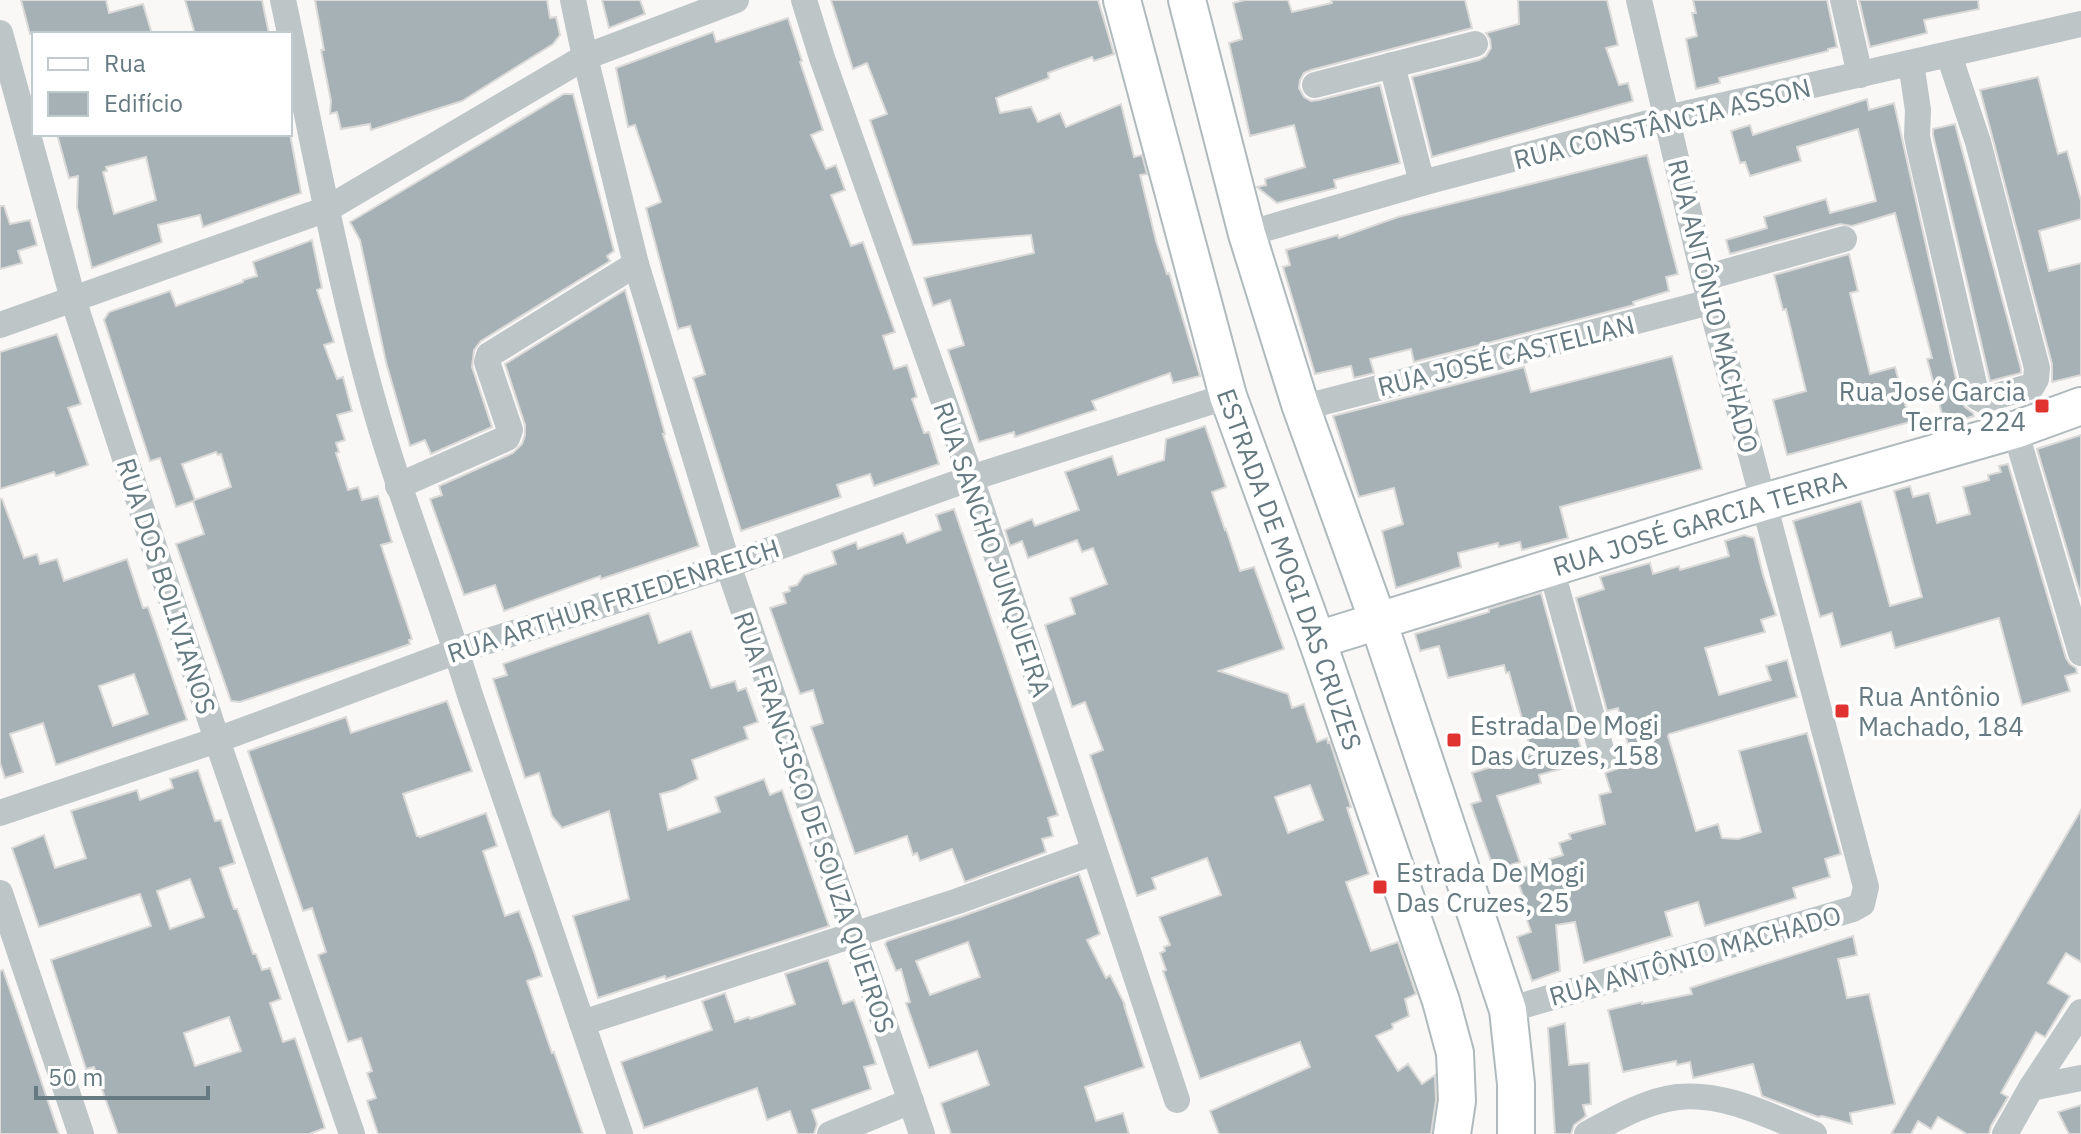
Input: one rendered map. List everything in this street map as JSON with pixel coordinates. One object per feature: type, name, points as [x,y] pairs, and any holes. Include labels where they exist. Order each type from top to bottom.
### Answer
[{"type":"main road","name":"ESTRADA DE MOGI DAS CRUZES","points":[[1122,0],[1228,396],[1317,640],[1441,1001],[1455,1053],[1457,1101],[1452,1134]]},
{"type":"main road","points":[[1187,0],[1247,234],[1301,408],[1378,621],[1508,1010],[1516,1084],[1516,1134]]},
{"type":"main road","name":"RUA JOSÉ GARCIA TERRA","points":[[1317,640],[1764,502],[2015,430],[2081,406]]},
{"type":"street","points":[[283,0],[290,32]]},
{"type":"street","name":"RUA FRANCISCO DE SOUZA QUEIROS","points":[[573,0],[636,264],[728,565],[922,1134]]},
{"type":"street","points":[[0,325],[327,209],[585,57],[736,0]]},
{"type":"street","name":"RUA SANCHO JUNQUEIRA","points":[[804,0],[971,478],[1177,1100]]},
{"type":"street","name":"RUA ANTÔNIO MACHADO","points":[[1508,1010],[1853,909],[1862,904],[1866,887],[1707,290],[1639,0]]},
{"type":"street","points":[[1843,0],[1860,75]]},
{"type":"street","name":"RUA CONSTÂNCIA ASSON","points":[[1247,234],[1422,183],[1667,118],[2081,24]]},
{"type":"street","name":"RUA DOS BOLIVIANOS","points":[[0,33],[73,299],[217,740],[352,1134]]},
{"type":"street","points":[[292,43],[370,389],[398,486],[620,1134]]},
{"type":"street","points":[[1315,85],[1475,44]]},
{"type":"street","points":[[1911,63],[1920,151],[1977,397],[1983,400],[2032,386],[2037,368],[1978,142],[1949,55]]},
{"type":"street","points":[[1392,65],[1422,183]]},
{"type":"street","name":"RUA JOSÉ CASTELLAN","points":[[1301,408],[1707,290],[1844,239]]},
{"type":"street","points":[[398,486],[507,438],[510,430],[487,362],[489,355],[636,264]]},
{"type":"street","name":"RUA ARTHUR FRIEDENREICH","points":[[0,813],[217,740],[457,651],[728,565],[971,478],[1228,396]]},
{"type":"street","points":[[2015,430],[2081,653]]},
{"type":"street","points":[[1551,568],[1603,757]]},
{"type":"street","points":[[582,1023],[958,901],[1094,852]]},
{"type":"street","points":[[0,893],[81,1134]]},
{"type":"street","points":[[2005,1134],[2081,1012]]},
{"type":"street","points":[[2031,1088],[2081,1078]]},
{"type":"street","points":[[1587,1134],[1622,1115],[1677,1097],[1720,1099],[1749,1108],[1799,1131]]},
{"type":"street","points":[[830,1134],[911,1101]]},
{"type":"building","points":[[21,0],[106,0],[109,13],[143,4],[151,32],[32,32],[30,34]]},
{"type":"building","points":[[185,0],[262,0],[269,32],[194,32]]},
{"type":"building","points":[[315,0],[547,0],[550,18],[556,17],[560,35],[553,44],[462,101],[371,130],[370,124],[341,129],[337,112],[330,114],[331,101]]},
{"type":"building","points":[[602,0],[640,0],[645,14],[609,28]]},
{"type":"building","points":[[831,0],[1098,0],[1114,54],[1094,61],[1092,57],[1048,73],[1049,78],[996,98],[1000,113],[1031,107],[1038,122],[1060,113],[1066,127],[1121,104],[1134,157],[1142,155],[1147,174],[1140,175],[1156,241],[1169,273],[1200,376],[1173,383],[1170,373],[1092,401],[1096,410],[1015,437],[1014,432],[979,442],[948,350],[964,345],[950,300],[933,306],[924,278],[1034,253],[1031,235],[913,245],[870,120],[887,114],[867,63],[853,69]]},
{"type":"building","points":[[1288,0],[1292,12],[1332,3],[1331,0],[1465,0],[1472,28],[1304,73],[1299,88],[1304,97],[1311,101],[1380,85],[1400,163],[1334,180],[1336,188],[1277,203],[1257,187],[1266,185],[1265,179],[1305,167],[1294,125],[1250,136],[1229,43],[1242,39],[1233,3]]},
{"type":"building","points":[[1518,0],[1607,0],[1618,45],[1606,48],[1619,85],[1628,83],[1633,101],[1432,157],[1412,77],[1486,56],[1491,48],[1486,33],[1519,24]]},
{"type":"building","points":[[1693,0],[1827,0],[1837,47],[1719,78],[1720,83],[1696,89],[1686,39],[1697,36],[1692,13],[1696,13]]},
{"type":"building","points":[[1859,0],[1978,0],[1979,9],[1924,20],[1927,33],[1870,47]]},
{"type":"building","points":[[788,18],[823,130],[811,135],[826,169],[836,165],[845,190],[831,195],[851,246],[863,242],[895,332],[883,336],[894,369],[907,365],[917,397],[912,399],[924,433],[929,432],[939,464],[874,486],[870,474],[837,485],[841,497],[741,531],[693,378],[705,374],[690,326],[678,329],[646,208],[661,202],[635,125],[628,127],[616,68],[713,32],[716,42]]},
{"type":"building","points":[[2038,77],[2058,154],[2067,151],[2081,201],[2081,219],[2039,231],[2049,271],[2081,263],[2081,375],[2052,382],[2052,364],[1980,90]]},
{"type":"building","points":[[564,94],[573,94],[614,251],[607,256],[610,261],[481,341],[474,350],[472,367],[492,427],[431,454],[425,440],[410,446],[386,362],[360,240],[350,222]]},
{"type":"building","points":[[1867,99],[1869,110],[1894,103],[1961,401],[1974,416],[1948,424],[1945,413],[1942,414],[1927,359],[1932,358],[1895,213],[1852,226],[1840,224],[1730,254],[1726,240],[1767,228],[1764,217],[1826,199],[1830,213],[1876,201],[1858,129],[1797,147],[1801,161],[1750,176],[1745,162],[1740,163],[1731,131],[1750,125],[1753,135]]},
{"type":"building","points":[[1955,124],[2021,369],[2021,373],[1990,381],[1933,135],[1933,129]]},
{"type":"building","points":[[58,136],[290,136],[301,193],[203,227],[200,215],[158,225],[162,242],[92,268],[77,207],[78,176],[69,178]],"holes":[[[146,157],[156,200],[114,214],[103,172],[107,171],[106,167]]]},
{"type":"building","points":[[1647,155],[1678,274],[1666,277],[1669,291],[1633,302],[1634,305],[1414,362],[1411,349],[1370,359],[1374,373],[1354,378],[1351,366],[1315,374],[1283,267],[1290,265],[1286,250],[1338,235],[1339,238],[1398,217]]},
{"type":"building","points":[[0,206],[4,206],[10,224],[30,220],[37,245],[18,251],[22,263],[0,269]]},
{"type":"building","points":[[312,240],[322,288],[317,290],[334,342],[324,345],[337,379],[343,377],[352,411],[337,415],[345,440],[336,443],[339,452],[336,453],[348,490],[358,487],[362,500],[378,496],[392,542],[381,545],[412,639],[409,640],[410,644],[240,702],[231,701],[176,544],[204,534],[193,501],[176,507],[160,458],[150,461],[104,320],[109,312],[170,291],[176,306],[243,282],[257,276],[253,262]],"holes":[[[216,452],[221,454],[231,487],[195,500],[182,464]]]},
{"type":"building","points":[[1849,254],[1858,291],[1850,293],[1870,374],[1895,367],[1910,422],[1787,455],[1773,400],[1806,391],[1786,309],[1783,310],[1774,275]]},
{"type":"building","points":[[625,290],[663,434],[699,546],[601,579],[600,576],[504,611],[495,585],[464,595],[430,499],[442,495],[439,486],[513,453],[522,444],[525,425],[505,364]]},
{"type":"building","points":[[57,334],[81,404],[68,408],[88,465],[0,489],[0,352]]},
{"type":"building","points":[[1672,356],[1702,469],[1560,507],[1568,538],[1522,550],[1520,542],[1499,547],[1498,543],[1458,553],[1461,567],[1396,588],[1382,531],[1403,524],[1394,488],[1359,497],[1333,416],[1524,367],[1531,392]]},
{"type":"building","points":[[1205,426],[1226,487],[1212,492],[1225,530],[1240,571],[1254,567],[1284,649],[1219,671],[1288,694],[1292,708],[1304,704],[1317,742],[1327,738],[1330,742],[1369,874],[1346,882],[1371,951],[1398,942],[1416,994],[1405,999],[1409,1016],[1376,1036],[1398,1071],[1408,1064],[1422,1084],[1435,1075],[1436,1100],[1431,1134],[1219,1134],[1210,1111],[1310,1067],[1300,1042],[1200,1079],[1163,971],[1166,970],[1160,953],[1170,945],[1159,917],[1221,895],[1207,858],[1152,878],[1156,889],[1137,896],[1090,755],[1103,750],[1085,702],[1072,707],[1045,625],[1075,614],[1070,598],[1107,584],[1093,548],[1082,552],[1077,540],[1028,558],[1022,541],[1010,546],[1005,530],[1032,519],[1035,526],[1079,510],[1065,472],[1112,456],[1118,475],[1164,460],[1166,439]],"holes":[[[1310,785],[1323,820],[1288,833],[1275,797]]]},
{"type":"building","points":[[2081,435],[2081,597],[2037,449]]},
{"type":"building","points":[[2008,464],[2066,658],[2076,668],[2077,673],[2065,676],[2070,691],[2022,705],[1999,618],[1895,648],[1891,632],[1841,647],[1832,613],[1820,617],[1793,521],[1861,501],[1890,606],[1922,597],[1894,491],[1910,486],[1913,497],[1929,493],[1937,523],[1970,514],[1963,487],[1989,480],[1988,475],[2001,472],[1999,466]]},
{"type":"building","points":[[2,499],[24,558],[37,554],[40,564],[57,559],[64,581],[127,559],[143,608],[148,607],[187,720],[56,765],[43,723],[10,734],[23,772],[5,778],[0,763]],"holes":[[[134,674],[148,714],[113,726],[99,686]]]},
{"type":"building","points":[[954,509],[1058,815],[1048,818],[1053,836],[1042,839],[1046,852],[965,882],[952,849],[920,861],[917,853],[913,855],[907,836],[855,854],[811,727],[823,723],[813,690],[800,694],[770,608],[786,603],[783,593],[797,585],[804,575],[836,564],[832,551],[856,542],[858,549],[903,533],[907,543],[941,530],[936,515]]},
{"type":"building","points":[[1744,535],[1754,538],[1776,615],[1761,620],[1765,632],[1705,648],[1719,695],[1771,680],[1766,666],[1787,660],[1797,697],[1669,734],[1696,831],[1718,824],[1722,838],[1738,839],[1761,832],[1739,751],[1807,733],[1841,854],[1825,859],[1830,877],[1793,888],[1796,898],[1705,926],[1698,902],[1665,912],[1672,936],[1584,963],[1575,922],[1556,925],[1560,971],[1532,981],[1517,937],[1531,932],[1526,917],[1530,916],[1514,870],[1563,855],[1559,843],[1571,839],[1569,834],[1605,824],[1599,795],[1611,792],[1605,773],[1633,763],[1618,708],[1607,711],[1576,598],[1604,589],[1600,577],[1650,563],[1653,574],[1729,556],[1725,541]]},
{"type":"building","points":[[1541,593],[1585,762],[1539,775],[1541,783],[1497,796],[1520,862],[1494,870],[1471,804],[1481,801],[1472,773],[1532,754],[1509,672],[1506,673],[1504,665],[1448,678],[1439,646],[1420,651],[1415,634]]},
{"type":"building","points":[[649,613],[659,643],[691,631],[711,688],[735,681],[738,691],[746,688],[758,722],[744,727],[748,739],[692,760],[698,779],[660,794],[668,830],[720,812],[715,797],[764,779],[770,795],[782,790],[829,926],[598,998],[573,916],[629,899],[609,811],[562,828],[552,816],[539,773],[525,778],[493,679],[507,675],[503,664]]},
{"type":"building","points":[[447,701],[472,771],[403,794],[417,836],[420,837],[486,813],[497,846],[483,851],[505,916],[519,911],[534,952],[542,976],[527,981],[583,1134],[378,1134],[367,1101],[376,1098],[367,1073],[372,1071],[361,1038],[348,1042],[318,955],[326,952],[312,908],[303,911],[248,751],[346,717],[351,733]]},
{"type":"building","points":[[198,770],[215,821],[221,820],[235,863],[220,868],[253,954],[256,954],[262,970],[270,968],[281,999],[270,1003],[283,1042],[295,1038],[325,1128],[309,1134],[118,1134],[94,1067],[86,1069],[51,960],[151,926],[140,894],[39,927],[12,848],[44,835],[55,868],[86,858],[71,811],[137,790],[140,800],[173,788],[170,779]],"holes":[[[190,879],[204,917],[170,929],[157,891]],[[229,1017],[241,1051],[195,1066],[184,1033]]]},
{"type":"building","points":[[2081,810],[2081,962],[2066,953],[2048,983],[2070,996],[2045,1037],[2036,1032],[2001,1093],[2008,1097],[1989,1134],[1967,1134],[1938,1117],[1931,1129],[1918,1121],[1911,1134],[1891,1134]]},
{"type":"building","points":[[1079,874],[1100,934],[1087,940],[1106,978],[1110,975],[1125,1005],[1144,1067],[1085,1087],[1096,1121],[1123,1113],[1129,1134],[951,1134],[941,1103],[989,1085],[977,1051],[929,1068],[906,1003],[910,1002],[901,969],[896,971],[885,944]],"holes":[[[968,942],[980,977],[930,995],[916,961]]]},
{"type":"building","points":[[1853,936],[1857,955],[1838,959],[1847,998],[1869,994],[1895,1104],[1850,1113],[1852,1124],[1818,1117],[1762,1096],[1753,1064],[1693,1078],[1690,1062],[1677,1065],[1676,1061],[1623,1072],[1608,1010],[1692,994],[1690,988]]},
{"type":"building","points":[[828,960],[843,1004],[854,1000],[876,1064],[864,1067],[871,1089],[812,1110],[817,1124],[814,1134],[798,1134],[790,1111],[767,1120],[757,1088],[644,1128],[621,1062],[712,1030],[702,1001],[725,993],[735,1022],[795,1004],[785,974]]},
{"type":"building","points":[[3,970],[59,1134],[0,1134],[0,971]]},
{"type":"building","points":[[1565,1023],[1569,1065],[1589,1063],[1591,1104],[1583,1105],[1586,1116],[1574,1125],[1571,1134],[1555,1134],[1548,1028]]},
{"type":"building","points":[[2081,1105],[2081,1134],[2069,1134],[2058,1112]]},
{"type":"place","name":"Rua José Garcia Terra, 224","points":[[2042,406]]},
{"type":"place","name":"Rua Antônio Machado, 184","points":[[1842,711]]},
{"type":"place","name":"Estrada De Mogi Das Cruzes, 158","points":[[1454,740]]},
{"type":"place","name":"Estrada De Mogi Das Cruzes, 25","points":[[1380,887]]}]
